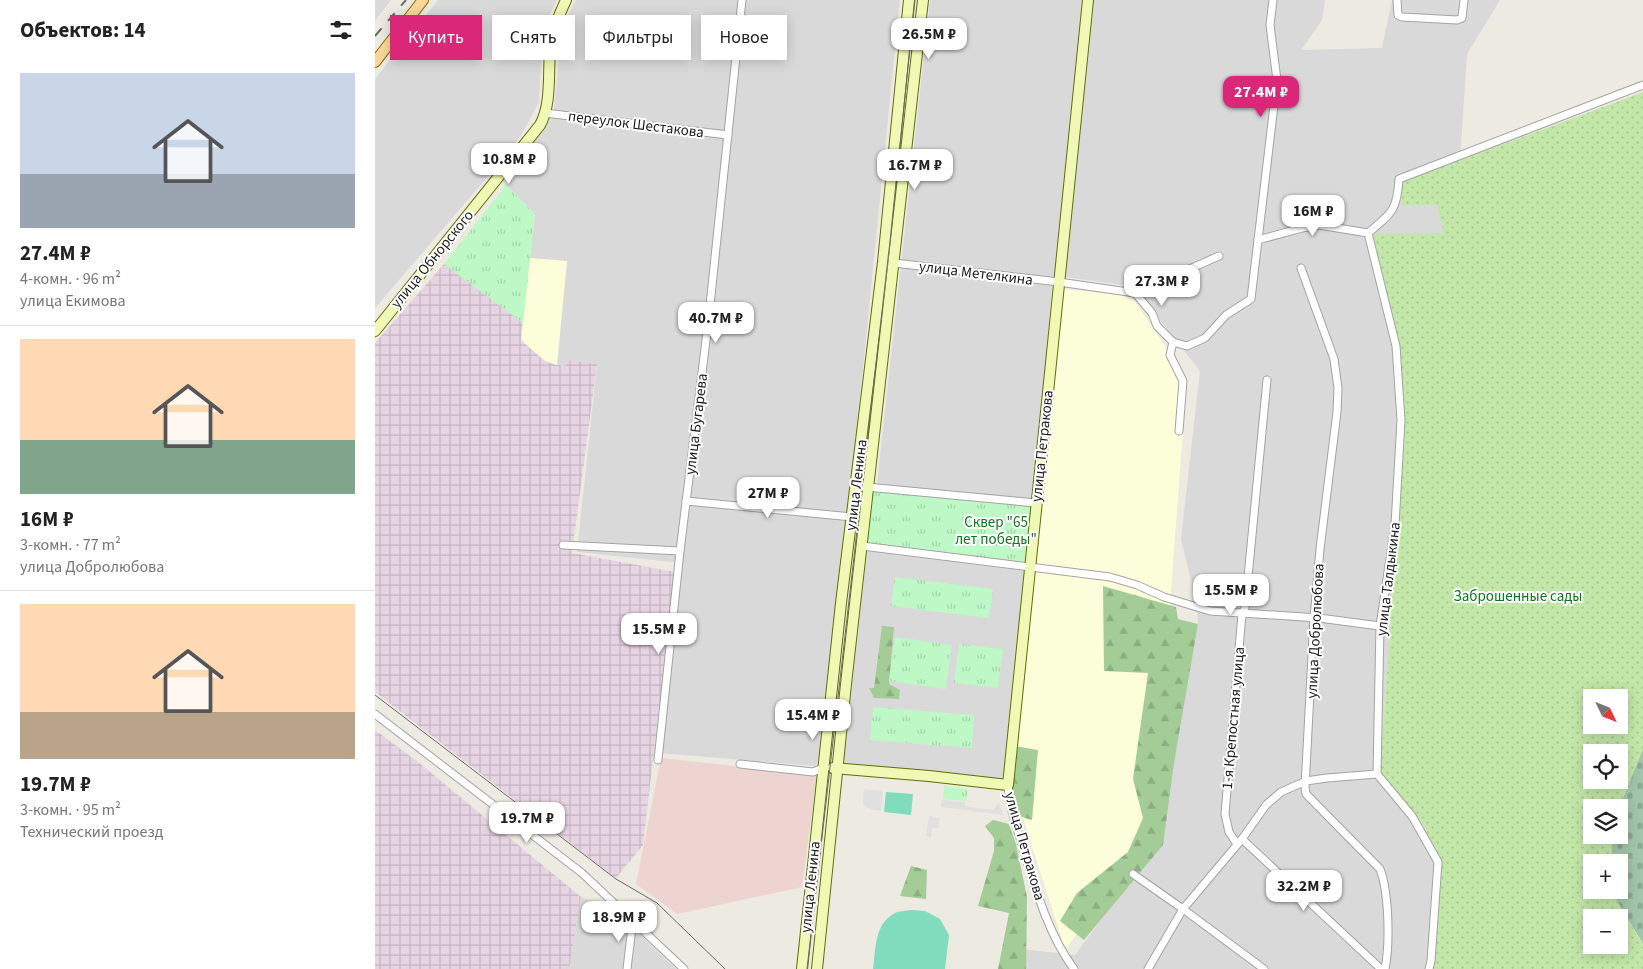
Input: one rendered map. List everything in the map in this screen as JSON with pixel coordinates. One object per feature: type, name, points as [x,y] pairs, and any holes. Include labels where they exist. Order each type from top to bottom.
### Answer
[{"type":"main road","points":[[375,62],[423,0]]},
{"type":"main road","name":"улица Обнорского","points":[[375,331],[540,125],[545,113],[551,41],[559,16],[567,0]]},
{"type":"main road","name":"улица Ленина","points":[[802,969],[823,768],[883,262],[909,0]]},
{"type":"main road","name":"улица Ленина","points":[[817,969],[923,0]]},
{"type":"main road","name":"улица Петракова","points":[[1008,785],[1088,0]]},
{"type":"main road","points":[[823,768],[1008,785]]},
{"type":"street","name":"улица Бугарева","points":[[658,760],[680,551],[708,324],[742,0]]},
{"type":"street","points":[[1219,256],[1135,293],[1152,313],[1157,326],[1173,342],[1187,346],[1205,338],[1226,315],[1251,299],[1277,80],[1270,25],[1273,0]]},
{"type":"street","points":[[1397,0],[1398,15],[1402,17],[1457,20],[1462,18],[1464,0]]},
{"type":"street","points":[[1258,240],[1319,225],[1368,233],[1392,212],[1398,198],[1399,178],[1643,85]]},
{"type":"street","name":"переулок Шестакова","points":[[545,113],[728,135]]},
{"type":"street","name":"улица Талдыкина","points":[[1368,233],[1396,346],[1401,420],[1395,525],[1380,626],[1377,774]]},
{"type":"street","name":"улица Метелкина","points":[[894,263],[1059,282],[1135,293]]},
{"type":"street","name":"улица Добролюбова","points":[[1301,268],[1334,360],[1337,388],[1337,412],[1320,549],[1314,618],[1306,794],[1382,874],[1388,929],[1385,969]]},
{"type":"street","points":[[1173,342],[1170,355],[1183,381],[1179,431]]},
{"type":"street","name":"1-я Крепостная улица","points":[[1240,842],[1229,832],[1225,814],[1242,614],[1245,608],[1267,380]]},
{"type":"street","points":[[856,486],[1037,503]]},
{"type":"street","points":[[687,501],[852,516]]},
{"type":"street","points":[[563,546],[680,551]]},
{"type":"street","points":[[862,546],[1110,577],[1164,597],[1210,611],[1314,618],[1380,626]]},
{"type":"street","points":[[375,714],[582,873],[684,969]]},
{"type":"street","points":[[740,764],[813,772],[823,768]]},
{"type":"street","points":[[1148,969],[1183,908],[1240,842],[1266,805],[1281,792],[1307,781],[1377,774],[1413,816],[1438,862],[1429,969]]},
{"type":"street","name":"улица Петракова","points":[[1008,785],[1011,807],[1045,914],[1074,969]]},
{"type":"street","points":[[1240,842],[1381,969]]},
{"type":"street","points":[[1133,874],[1183,908],[1264,969]]},
{"type":"street","points":[[627,969],[633,919]]},
{"type":"shaded area","points":[[375,0],[391,0],[375,21]]},
{"type":"shaded area","points":[[438,0],[557,0],[550,15],[492,15],[492,60],[541,60],[539,102],[522,134],[375,308],[375,79],[390,60],[482,60],[482,15],[426,15]]},
{"type":"shaded area","points":[[576,0],[900,0],[864,358],[831,658],[819,762],[815,766],[658,753],[682,563],[577,552],[597,365],[566,360],[565,368],[545,361],[521,340],[535,214],[506,185],[554,109],[559,60],[575,60],[575,15],[568,15]]},
{"type":"shaded area","points":[[930,0],[1325,0],[1322,20],[1301,50],[1382,48],[1392,0],[1500,0],[1467,54],[1460,160],[1402,182],[1437,205],[1445,233],[1373,235],[1395,336],[1404,430],[1380,774],[1425,826],[1438,883],[1431,969],[1018,969],[1021,949],[1075,955],[1160,840],[1198,624],[1197,605],[1181,539],[1200,371],[1134,287],[1053,275],[1034,500],[877,484]]},
{"type":"shaded area","points":[[530,258],[567,261],[557,365],[545,361],[521,340]]},
{"type":"shaded area","points":[[444,264],[523,323],[521,340],[545,361],[565,367],[566,360],[597,364],[572,553],[675,572],[643,845],[616,878],[375,692],[375,343]]},
{"type":"shaded area","points":[[1062,289],[1131,296],[1187,378],[1169,617],[1156,834],[1065,949],[1012,784]]},
{"type":"shaded area","points":[[865,551],[1026,571],[1005,781],[843,769]]},
{"type":"shaded area","points":[[375,730],[418,762],[581,897],[569,969],[375,969]]},
{"type":"shaded area","points":[[661,758],[817,775],[802,887],[677,914],[636,884]]},
{"type":"shaded area","points":[[864,789],[883,791],[881,811],[866,807],[863,803]]},
{"type":"shaded area","points":[[942,800],[965,802],[965,806],[993,810],[999,803],[1003,815],[941,807]]},
{"type":"shaded area","points":[[929,816],[940,818],[938,828],[932,828],[931,837],[926,836]]},
{"type":"shaded area","points":[[581,897],[611,907],[676,969],[569,969]]},
{"type":"green space","name":"Заброшенные сады","points":[[1643,92],[1643,749],[1628,785],[1628,744],[1583,744],[1583,789],[1626,789],[1622,799],[1583,799],[1583,844],[1612,844],[1612,854],[1583,854],[1583,899],[1616,899],[1622,909],[1583,909],[1583,954],[1628,954],[1628,920],[1643,945],[1643,969],[1431,969],[1438,883],[1425,826],[1380,774],[1404,430],[1395,336],[1373,234],[1444,233],[1437,205],[1402,205],[1402,182]]},
{"type":"green space","points":[[506,185],[535,214],[523,323],[444,264]]},
{"type":"green space","name":"Сквер \"65 лет победы\"","points":[[873,488],[1032,504],[1025,565],[867,545]]},
{"type":"green space","points":[[895,577],[993,589],[989,618],[891,606]]},
{"type":"green space","points":[[1103,586],[1176,607],[1178,619],[1198,624],[1174,763],[1163,845],[1084,940],[1060,921],[1077,893],[1128,852],[1143,818],[1133,779],[1148,673],[1104,671]]},
{"type":"green space","points":[[882,626],[894,627],[889,684],[900,690],[899,699],[874,698],[869,688],[874,688]]},
{"type":"green space","points":[[895,637],[952,645],[946,689],[889,681]]},
{"type":"green space","points":[[959,644],[1003,649],[998,688],[954,683]]},
{"type":"green space","points":[[873,707],[974,715],[972,748],[870,740]]},
{"type":"green space","points":[[1015,746],[1038,750],[1032,820],[1019,816],[1010,785]]},
{"type":"green space","points":[[1643,749],[1643,944],[1628,919],[1628,909],[1622,909],[1616,899],[1628,899],[1628,854],[1612,854],[1612,844],[1628,844],[1628,799],[1623,799]]},
{"type":"green space","points":[[944,786],[968,789],[966,801],[943,799]]},
{"type":"green space","points":[[886,792],[913,794],[911,815],[884,812]]},
{"type":"green space","points":[[993,820],[1009,824],[1016,844],[1027,897],[1026,969],[998,969],[1009,913],[978,906],[994,851],[994,838],[985,826]]},
{"type":"green space","points":[[911,866],[927,870],[926,899],[900,896]]},
{"type":"green space","points":[[911,910],[925,911],[940,919],[949,935],[945,969],[873,969],[877,938],[883,924],[895,913]]},
{"type":"tram line","points":[[807,969],[890,241],[915,0]]},
{"type":"tram line","points":[[375,695],[616,879],[657,903],[725,969]]},
{"type":"railway","points":[[375,36],[406,0]]}]
